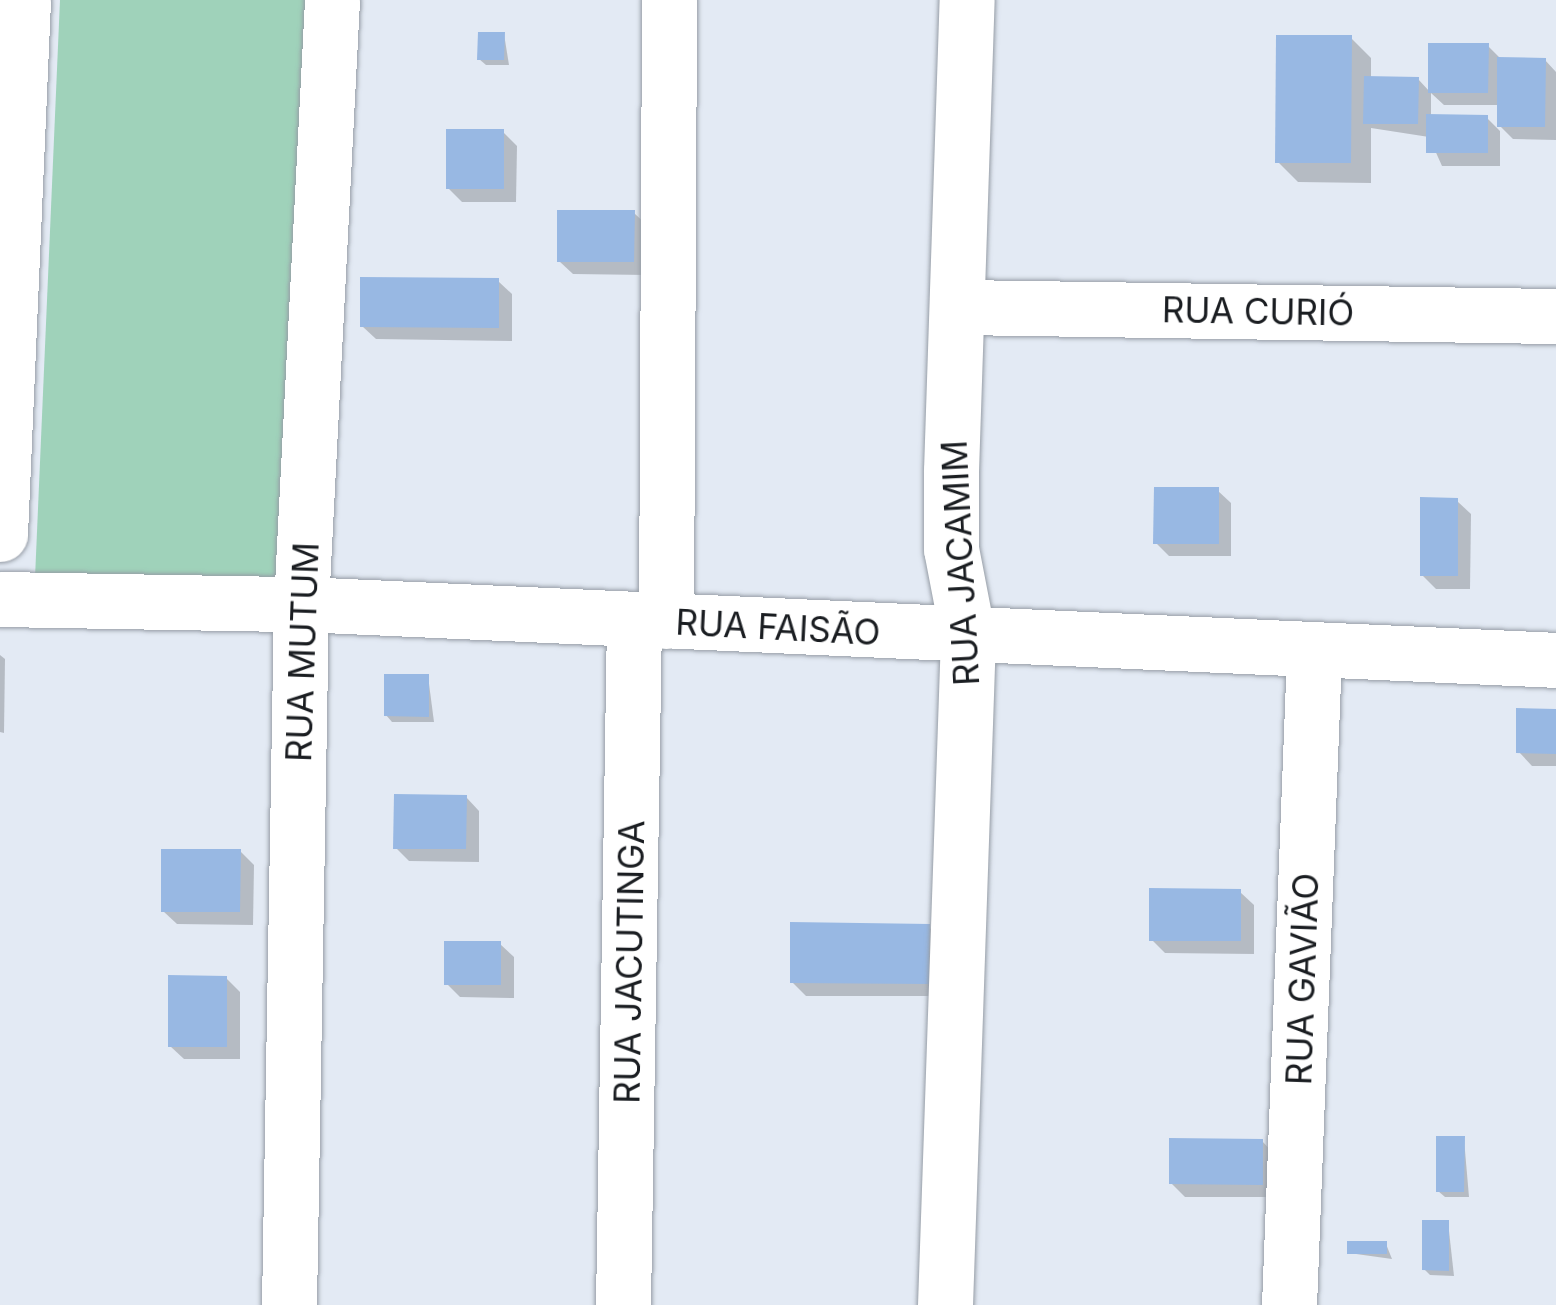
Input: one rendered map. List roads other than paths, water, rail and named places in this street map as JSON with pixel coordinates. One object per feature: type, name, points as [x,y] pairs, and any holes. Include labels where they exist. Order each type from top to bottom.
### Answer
[{"type":"street","points":[[0,534],[7,277],[23,0]]},
{"type":"street","name":"RUA MUTUM","points":[[290,1305],[301,604],[332,0]]},
{"type":"street","name":"RUA JACUTINGA","points":[[623,1305],[669,0]]},
{"type":"street","name":"RUA JACAMIM","points":[[945,1305],[968,637],[951,549],[966,0]]},
{"type":"street","name":"RUA CURIÓ","points":[[960,306],[1556,316]]},
{"type":"street","name":"RUA FAISÃO","points":[[0,600],[301,604],[1314,653],[1556,660]]},
{"type":"street","name":"RUA GAVIÃO","points":[[1289,1305],[1314,653]]}]
